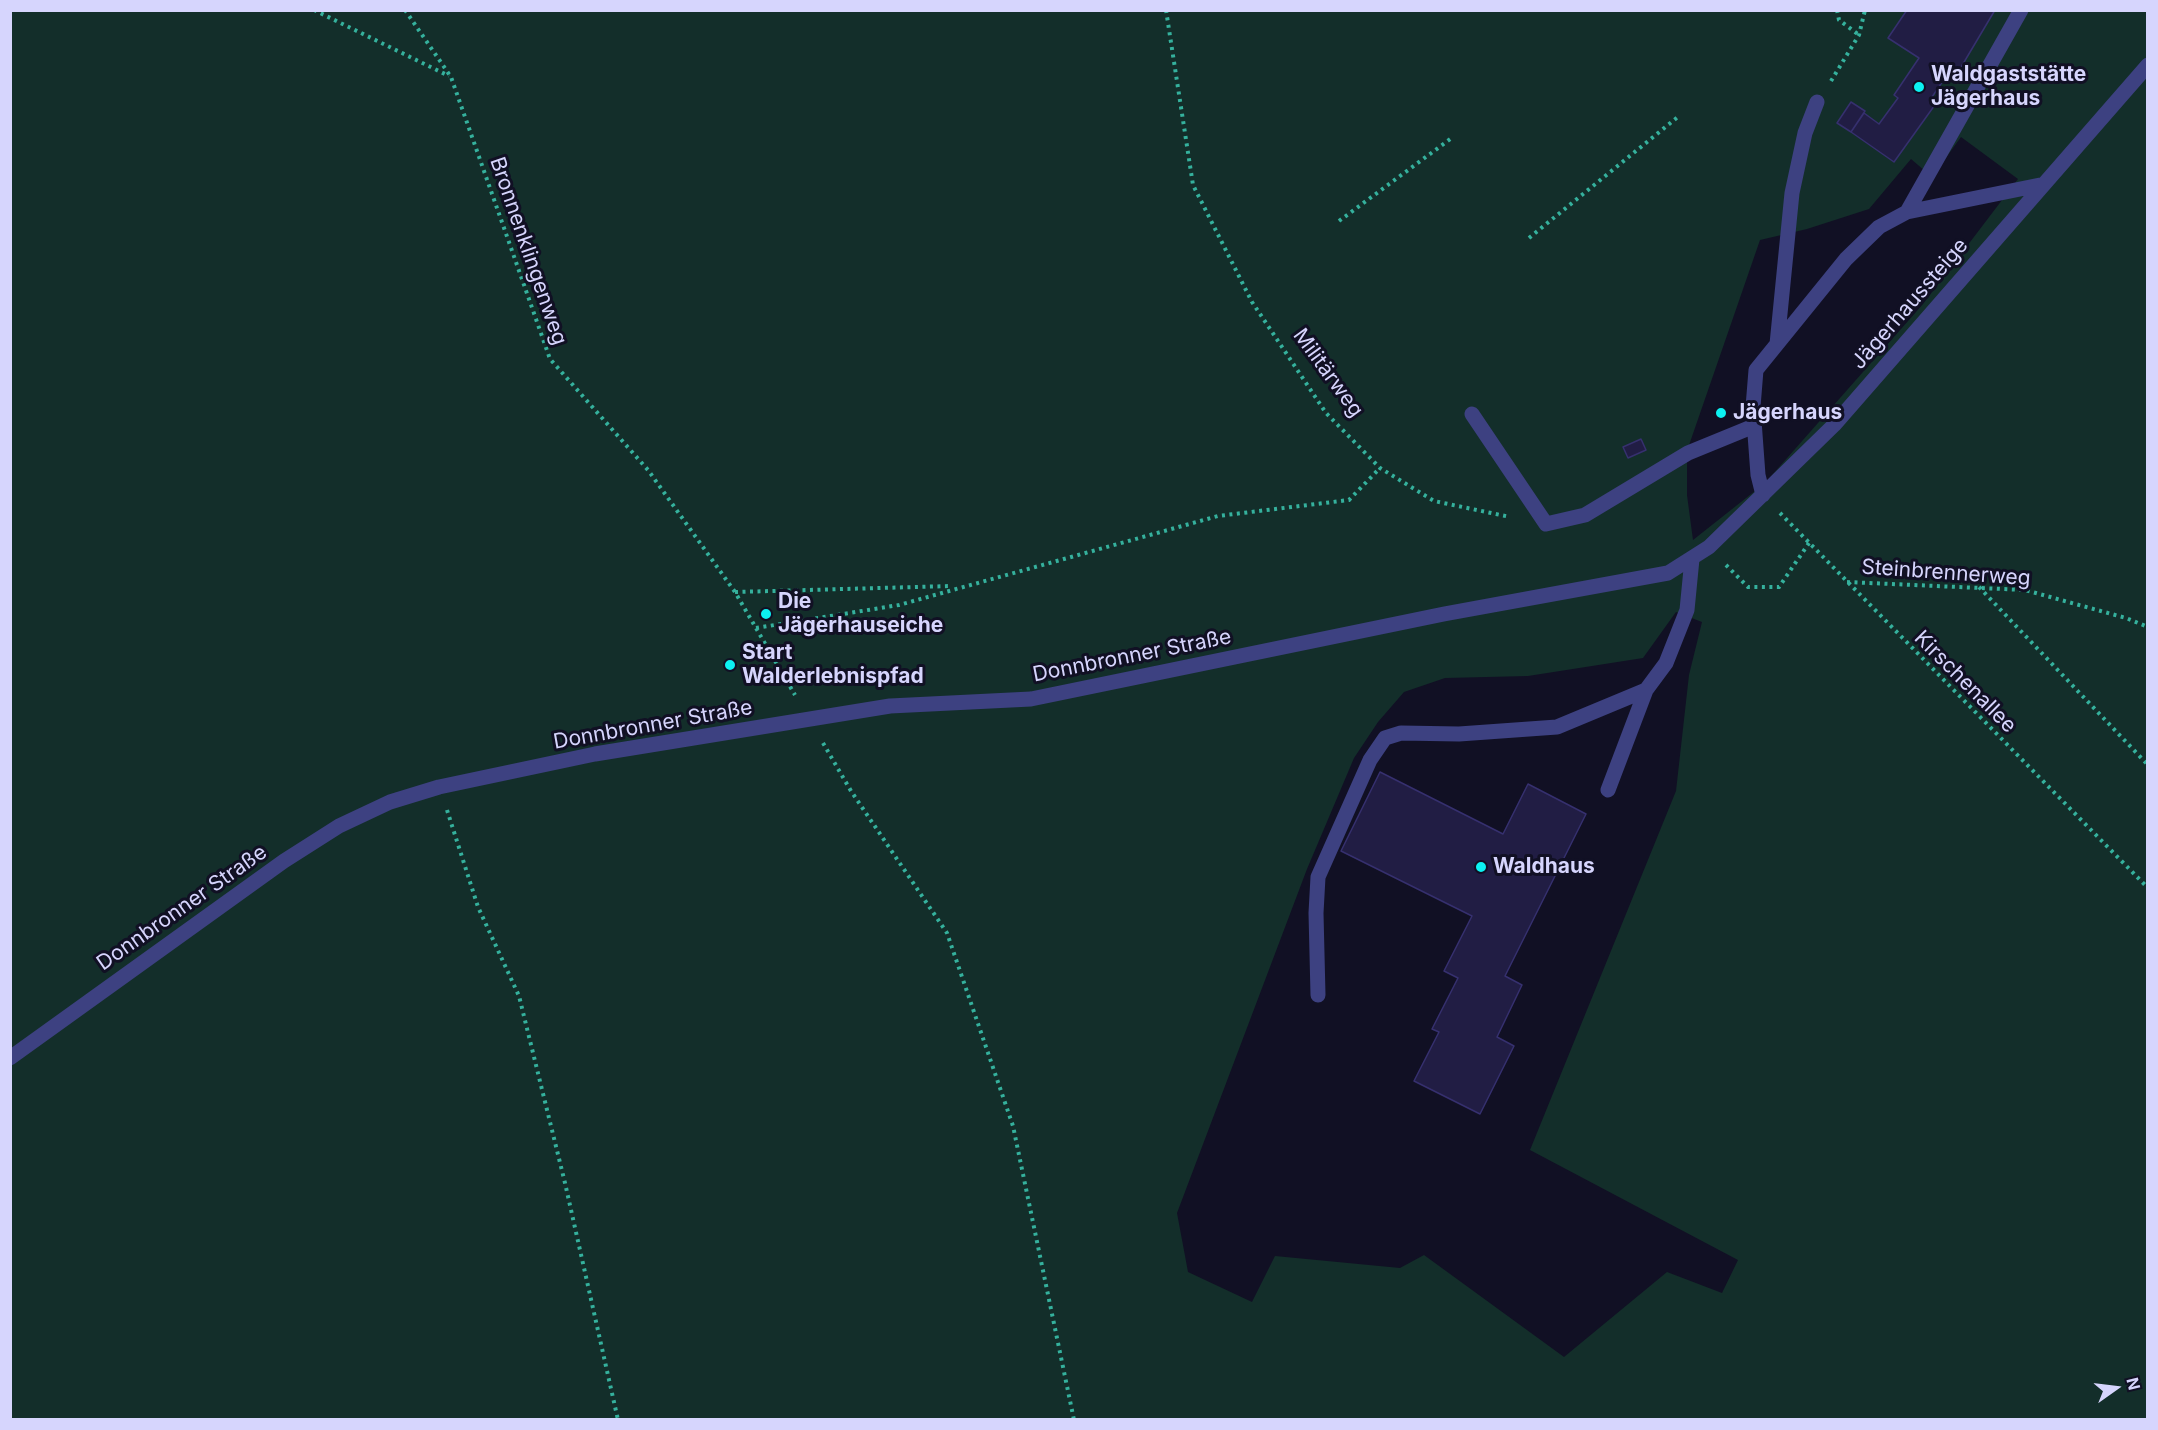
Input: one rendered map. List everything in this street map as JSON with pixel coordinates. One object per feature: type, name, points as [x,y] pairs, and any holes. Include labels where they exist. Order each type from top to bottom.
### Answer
[{"type":"street","points":[[1907,212],[2021,10]]},
{"type":"street","name":"Jägerhaussteige","points":[[1692,559],[1709,547],[1834,425],[2040,185],[2148,65]]},
{"type":"street","points":[[1777,344],[1792,193],[1805,133],[1817,102]]},
{"type":"street","points":[[1763,495],[1754,426],[1756,370],[1846,259],[1879,227],[1907,212],[2040,185]]},
{"type":"street","points":[[1472,414],[1546,524],[1585,515],[1688,453],[1754,426]]},
{"type":"street","points":[[1608,790],[1646,690],[1666,663],[1687,610],[1692,559]]},
{"type":"street","name":"Donnbronner Straße","points":[[10,1058],[284,861],[339,826],[390,802],[439,787],[595,754],[890,706],[1031,699],[1444,614],[1668,573],[1692,559]]},
{"type":"street","points":[[1318,995],[1316,913],[1318,877],[1370,760],[1385,738],[1401,733],[1459,734],[1557,727],[1646,690]]},
{"type":"path","points":[[315,10],[451,77]]},
{"type":"path","name":"Bronnenklingenweg","points":[[405,10],[451,77],[550,360],[648,470],[735,592],[851,791],[948,933],[1012,1126],[1074,1419]]},
{"type":"path","name":"Militärweg","points":[[1166,10],[1193,185],[1252,302],[1326,413],[1380,468],[1434,501],[1546,524]]},
{"type":"path","points":[[1838,10],[1839,20],[1859,35]]},
{"type":"path","points":[[1817,102],[1859,35],[1865,10]]},
{"type":"path","points":[[1529,238],[1679,116]]},
{"type":"path","points":[[1339,221],[1453,137]]},
{"type":"path","points":[[756,628],[899,605],[958,586],[1218,516],[1349,500],[1380,468]]},
{"type":"path","name":"Kirschenallee","points":[[1763,495],[2148,888]]},
{"type":"path","points":[[1736,574],[1748,588],[1779,587],[1809,543]]},
{"type":"path","name":"Steinbrennerweg","points":[[1846,582],[2025,590],[2126,618],[2148,627]]},
{"type":"path","points":[[735,592],[958,586]]},
{"type":"path","points":[[1978,587],[2148,765]]},
{"type":"path","points":[[439,787],[478,907],[519,996],[565,1182],[618,1419]]},
{"type":"green space","points":[[10,11],[2147,11],[2147,1419],[11,1419]],"holes":[[[1961,137],[2018,179],[1923,304],[1765,483],[1693,540],[1687,495],[1687,451],[1760,240],[1807,229],[1869,209],[1911,159],[1932,177]],[[1676,612],[1702,622],[1689,675],[1676,791],[1530,1150],[1738,1260],[1722,1293],[1667,1272],[1564,1357],[1424,1255],[1400,1268],[1275,1256],[1252,1302],[1188,1272],[1177,1213],[1307,869],[1354,758],[1378,722],[1404,692],[1445,678],[1528,676],[1643,658]]]},
{"type":"building","name":"Waldgaststätte Jägerhaus","points":[[1907,10],[1995,10],[1954,79],[1947,75],[1932,97],[1937,102],[1894,162],[1851,132],[1864,113],[1879,124],[1898,98],[1894,95],[1919,58],[1888,38]]},
{"type":"building","points":[[1851,102],[1865,111],[1851,132],[1837,123]]},
{"type":"building","points":[[1641,439],[1646,450],[1628,458],[1623,447]]},
{"type":"building","points":[[1380,772],[1503,834],[1528,784],[1586,814],[1505,976],[1522,985],[1497,1037],[1514,1046],[1480,1114],[1414,1081],[1439,1032],[1432,1029],[1458,978],[1444,971],[1472,916],[1341,851]]},
{"type":"place","name":"Waldgaststätte Jägerhaus","points":[[1919,87]]},
{"type":"place","name":"Jägerhaus","points":[[1721,413]]},
{"type":"place","name":"Die Jägerhauseiche","points":[[766,614]]},
{"type":"place","name":"Start Walderlebnispfad","points":[[730,665]]},
{"type":"place","name":"Waldhaus","points":[[1481,867]]}]
